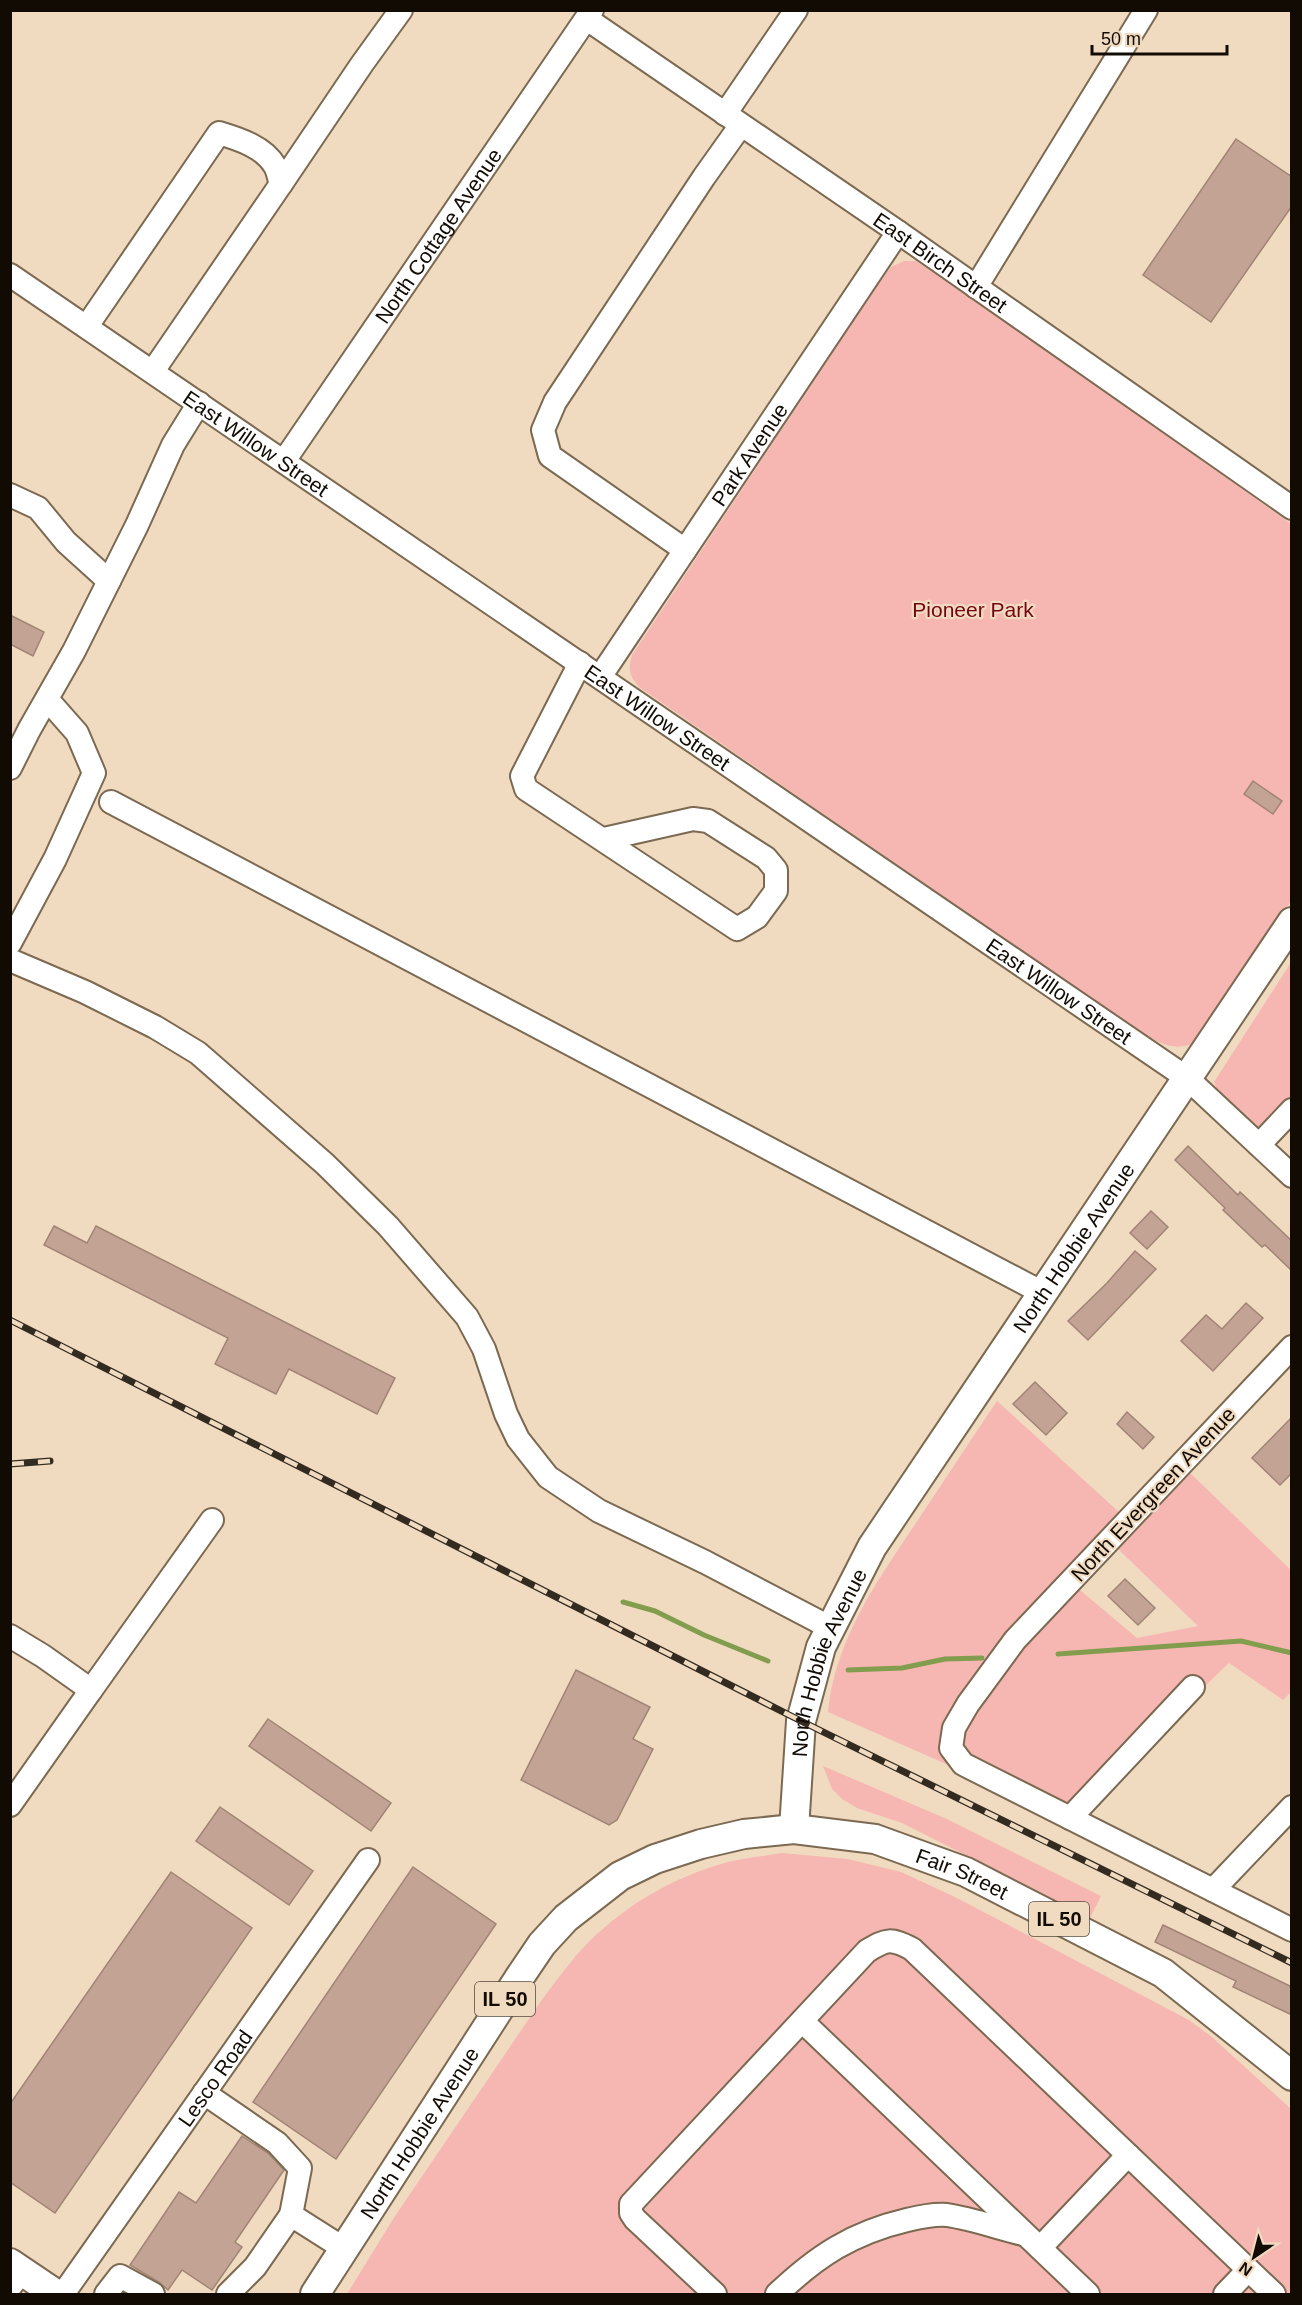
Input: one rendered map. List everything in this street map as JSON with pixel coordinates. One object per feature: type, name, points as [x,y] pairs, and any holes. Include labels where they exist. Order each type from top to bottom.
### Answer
[{"type":"main road","name":"North Hobbie Avenue","points":[[315,2295],[521,1975],[542,1944],[566,1918],[620,1876],[655,1859],[701,1844],[744,1834],[794,1829],[801,1720],[821,1647],[872,1547],[1292,922]]},
{"type":"main road","name":"Fair Street","points":[[794,1829],[875,1839],[966,1872],[1163,1973],[1292,2076]]},
{"type":"main road","points":[[14,2274],[56,2295]]},
{"type":"street","points":[[153,371],[401,10]]},
{"type":"street","points":[[685,550],[550,456],[543,429],[555,402],[704,177],[733,119],[796,10]]},
{"type":"street","points":[[976,287],[1146,10]]},
{"type":"street","name":"East Birch Street","points":[[590,15],[733,119],[1292,508]]},
{"type":"street","name":"North Cottage Avenue","points":[[284,461],[590,15]]},
{"type":"street","points":[[87,326],[219,133],[241,140],[263,153],[275,166],[281,184]]},
{"type":"street","name":"Park Avenue","points":[[600,677],[898,232]]},
{"type":"street","name":"East Willow Street","points":[[10,275],[1187,1078],[1292,1176]]},
{"type":"street","points":[[10,768],[109,581],[173,446],[199,403]]},
{"type":"street","points":[[10,495],[39,508],[66,542],[109,581]]},
{"type":"street","points":[[580,663],[522,776],[526,789],[737,929],[757,917],[776,891],[776,870],[766,858],[708,821],[693,819],[603,839]]},
{"type":"street","points":[[10,943],[55,859],[94,773],[77,733],[47,699]]},
{"type":"street","points":[[111,801],[1043,1293]]},
{"type":"street","points":[[10,960],[85,992],[198,1053],[266,1110],[333,1172],[388,1226],[467,1317],[484,1349],[506,1414],[518,1439],[548,1477],[598,1511],[705,1562],[831,1628]]},
{"type":"street","points":[[1259,1145],[1292,1110]]},
{"type":"street","name":"North Evergreen Avenue","points":[[1070,1818],[963,1764],[951,1748],[954,1728],[968,1704],[1015,1640],[1292,1347]]},
{"type":"street","points":[[10,1805],[212,1520]]},
{"type":"street","points":[[10,1636],[91,1690]]},
{"type":"street","points":[[1193,1687],[1070,1818],[1292,1930]]},
{"type":"street","points":[[1213,1890],[1292,1807]]},
{"type":"street","name":"Lesco Road","points":[[63,2295],[368,1860]]},
{"type":"street","points":[[714,2295],[635,2219],[631,2213],[631,2204],[867,1952],[884,1941],[897,1941],[912,1948],[1274,2295]]},
{"type":"street","points":[[802,2021],[1088,2295]]},
{"type":"street","points":[[204,2093],[277,2143],[300,2168],[291,2215],[255,2267],[228,2295]]},
{"type":"street","points":[[1033,2241],[1128,2156]]},
{"type":"street","points":[[291,2215],[344,2248]]},
{"type":"street","points":[[777,2295],[804,2269],[832,2249],[864,2233],[926,2215],[946,2215],[1033,2241]]},
{"type":"street","points":[[91,2254],[120,2276],[153,2295]]},
{"type":"street","points":[[1225,2295],[1248,2270]]},
{"type":"street","points":[[106,2295],[120,2276]]},
{"type":"green space","name":"Pioneer Park","points":[[904,261],[916,261],[1094,383],[1291,524],[1291,901],[1199,1041],[1190,1045],[1169,1046],[1140,1032],[639,687],[631,676],[632,655],[881,280],[891,267]]},
{"type":"green space","points":[[1290,964],[1292,965],[1291,1102],[1262,1134],[1220,1096],[1214,1082]]},
{"type":"green space","points":[[997,1401],[1119,1512],[1003,1636],[954,1712],[955,1768],[828,1712],[839,1660],[860,1612],[887,1567]]},
{"type":"green space","points":[[1189,1472],[1291,1570],[1291,1692],[1283,1700],[1229,1663],[1068,1808],[971,1761],[960,1745],[962,1732],[1003,1669],[1080,1590],[1137,1638],[1198,1626],[1118,1549]]},
{"type":"green space","points":[[823,1766],[947,1819],[1101,1896],[1090,1918],[902,1823],[857,1808],[842,1799],[832,1789]]},
{"type":"green space","points":[[782,1853],[848,1859],[901,1872],[955,1897],[1189,2020],[1212,2037],[1291,2109],[1291,2294],[347,2294],[395,2216],[541,2001],[586,1944],[632,1906],[678,1880],[728,1862]]},
{"type":"building","points":[[1236,139],[1292,177],[1292,206],[1211,322],[1143,275]]},
{"type":"building","points":[[10,615],[44,632],[33,656],[10,644]]},
{"type":"building","points":[[1253,781],[1282,801],[1273,814],[1244,794]]},
{"type":"building","points":[[1188,1146],[1238,1195],[1240,1192],[1292,1241],[1292,1271],[1265,1245],[1262,1247],[1223,1210],[1225,1208],[1175,1160]]},
{"type":"building","points":[[1151,1211],[1168,1227],[1147,1249],[1130,1233]]},
{"type":"building","points":[[54,1226],[87,1243],[96,1226],[395,1378],[377,1414],[289,1369],[276,1394],[215,1364],[228,1338],[44,1245]]},
{"type":"building","points":[[1135,1251],[1156,1269],[1088,1340],[1068,1321],[1107,1283]]},
{"type":"building","points":[[1246,1303],[1263,1318],[1213,1371],[1181,1341],[1206,1315],[1222,1329]]},
{"type":"building","points":[[1035,1382],[1067,1413],[1046,1435],[1013,1404]]},
{"type":"building","points":[[1127,1412],[1154,1437],[1143,1449],[1117,1424]]},
{"type":"building","points":[[1292,1417],[1292,1473],[1280,1485],[1252,1458]]},
{"type":"building","points":[[1125,1579],[1155,1608],[1138,1625],[1108,1596]]},
{"type":"building","points":[[576,1670],[650,1707],[633,1739],[653,1749],[617,1820],[609,1825],[521,1780]]},
{"type":"building","points":[[268,1719],[391,1803],[371,1831],[249,1746]]},
{"type":"building","points":[[220,1807],[313,1871],[289,1905],[196,1841]]},
{"type":"building","points":[[413,1867],[496,1924],[336,2159],[253,2102]]},
{"type":"building","points":[[171,1872],[252,1928],[55,2213],[10,2182],[10,2104]]},
{"type":"building","points":[[1163,1925],[1292,1987],[1292,2015],[1233,1987],[1236,1981],[1155,1942]]},
{"type":"building","points":[[242,2136],[269,2154],[284,2170],[235,2242],[242,2247],[212,2290],[182,2270],[168,2290],[130,2265],[179,2192],[196,2203]]},
{"type":"waterway","points":[[623,1602],[655,1611],[704,1635],[768,1661]]},
{"type":"waterway","points":[[1058,1654],[1241,1641],[1292,1653]]},
{"type":"waterway","points":[[848,1670],[902,1668],[945,1659],[982,1658]]},
{"type":"railway","points":[[10,1320],[801,1721],[1292,1963]]},
{"type":"railway","points":[[10,1464],[50,1461]]}]
